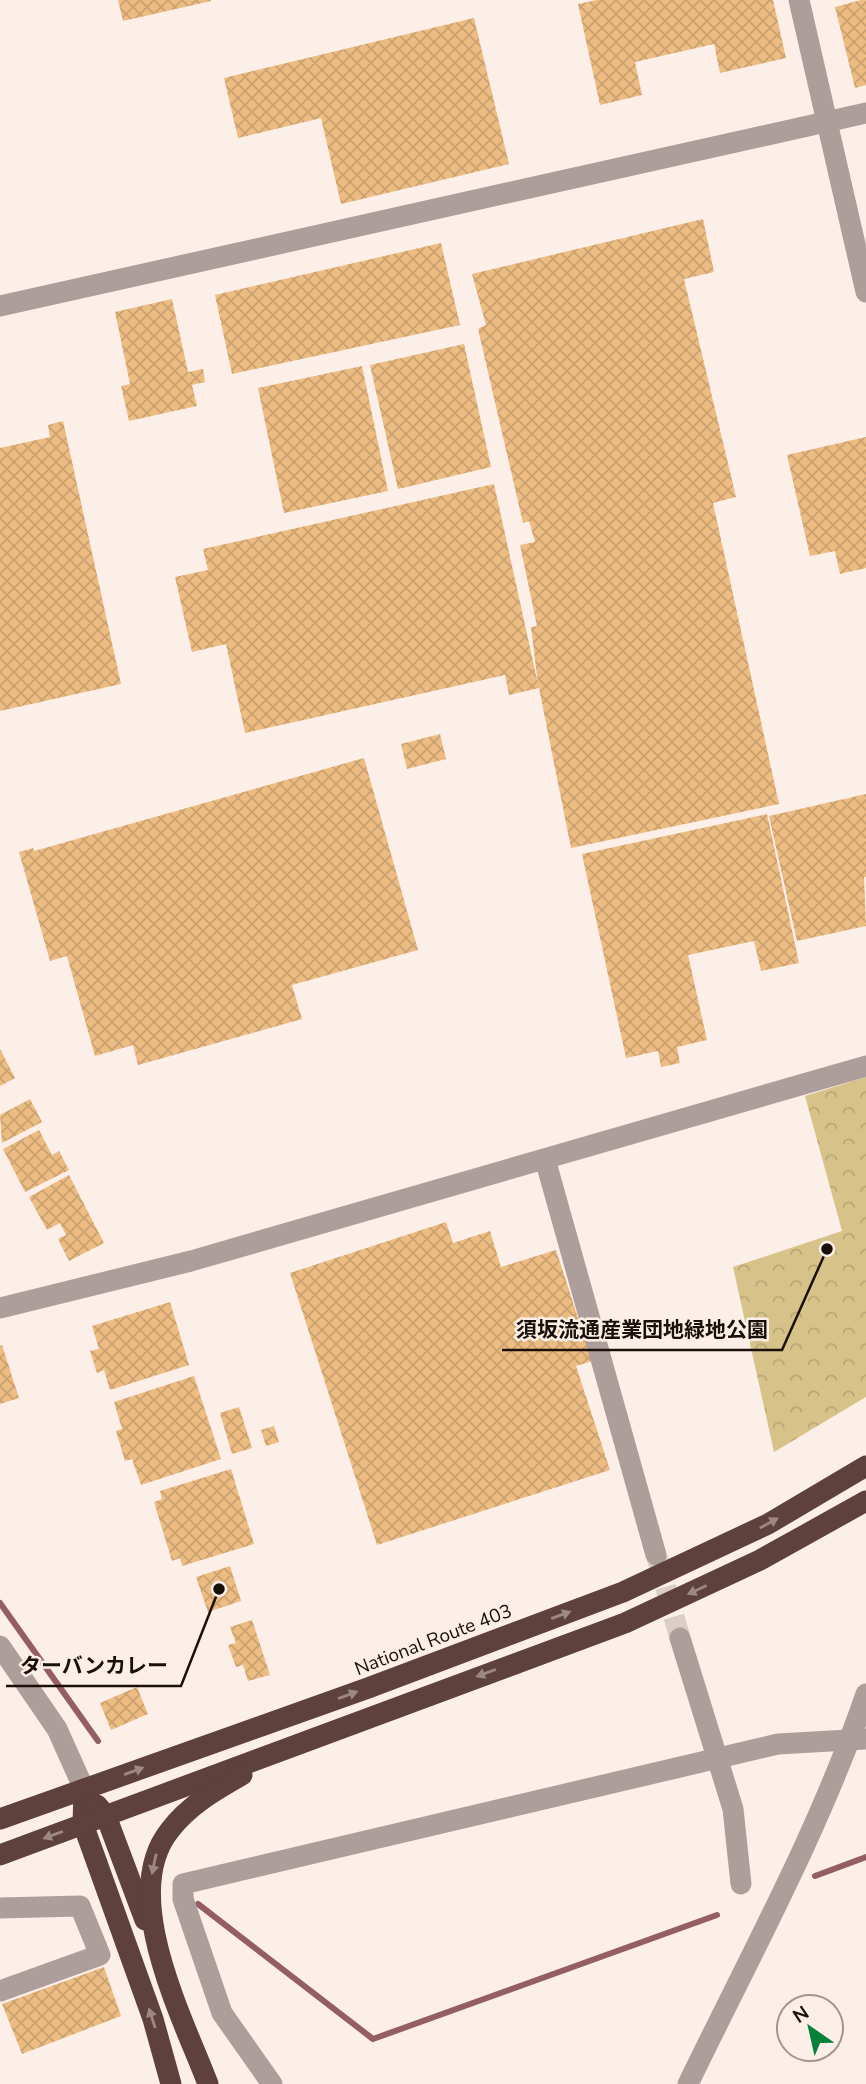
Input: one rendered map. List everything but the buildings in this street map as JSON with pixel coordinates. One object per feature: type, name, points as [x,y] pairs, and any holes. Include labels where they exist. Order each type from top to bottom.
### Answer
[{"type":"highway","name":"National Route 403","points":[[0,1819],[368,1688],[623,1592],[768,1524],[866,1466]]},
{"type":"highway","points":[[0,1855],[625,1623],[760,1560],[866,1501]]},
{"type":"highway","points":[[160,1961],[150,1896],[157,1850],[168,1832],[182,1815],[198,1802],[296,1745]]},
{"type":"highway","points":[[84,1789],[106,1816],[208,2084]]},
{"type":"highway","points":[[84,1789],[83,1824],[153,2019],[171,2084]]},
{"type":"street","points":[[799,0],[866,292]]},
{"type":"street","points":[[0,306],[866,113]]},
{"type":"street","points":[[0,1308],[191,1261],[866,1066]]},
{"type":"street","points":[[545,1159],[656,1555]]},
{"type":"street","points":[[680,1638],[733,1809],[741,1884]]},
{"type":"street","points":[[0,1646],[57,1729],[84,1789]]},
{"type":"street","points":[[688,2084],[803,1846],[858,1740],[866,1694]]},
{"type":"street","points":[[272,2084],[222,2013],[183,1899],[183,1884],[778,1745],[858,1740]]},
{"type":"street","points":[[0,1908],[80,1906],[100,1955],[0,1991]]},
{"type":"green space","points":[[866,1077],[866,1397],[774,1452],[733,1267],[842,1231],[805,1096]]},
{"type":"waterway","points":[[0,1603],[98,1741]]},
{"type":"waterway","points":[[815,1876],[866,1857]]},
{"type":"waterway","points":[[198,1904],[373,2039],[717,1915]]},
{"type":"tunnel","points":[[657,1557],[680,1638]]},
{"type":"place","name":"須坂流通産業団地緑地公園","points":[[827,1249]]},
{"type":"place","name":"ターバンカレー","points":[[219,1589]]}]
